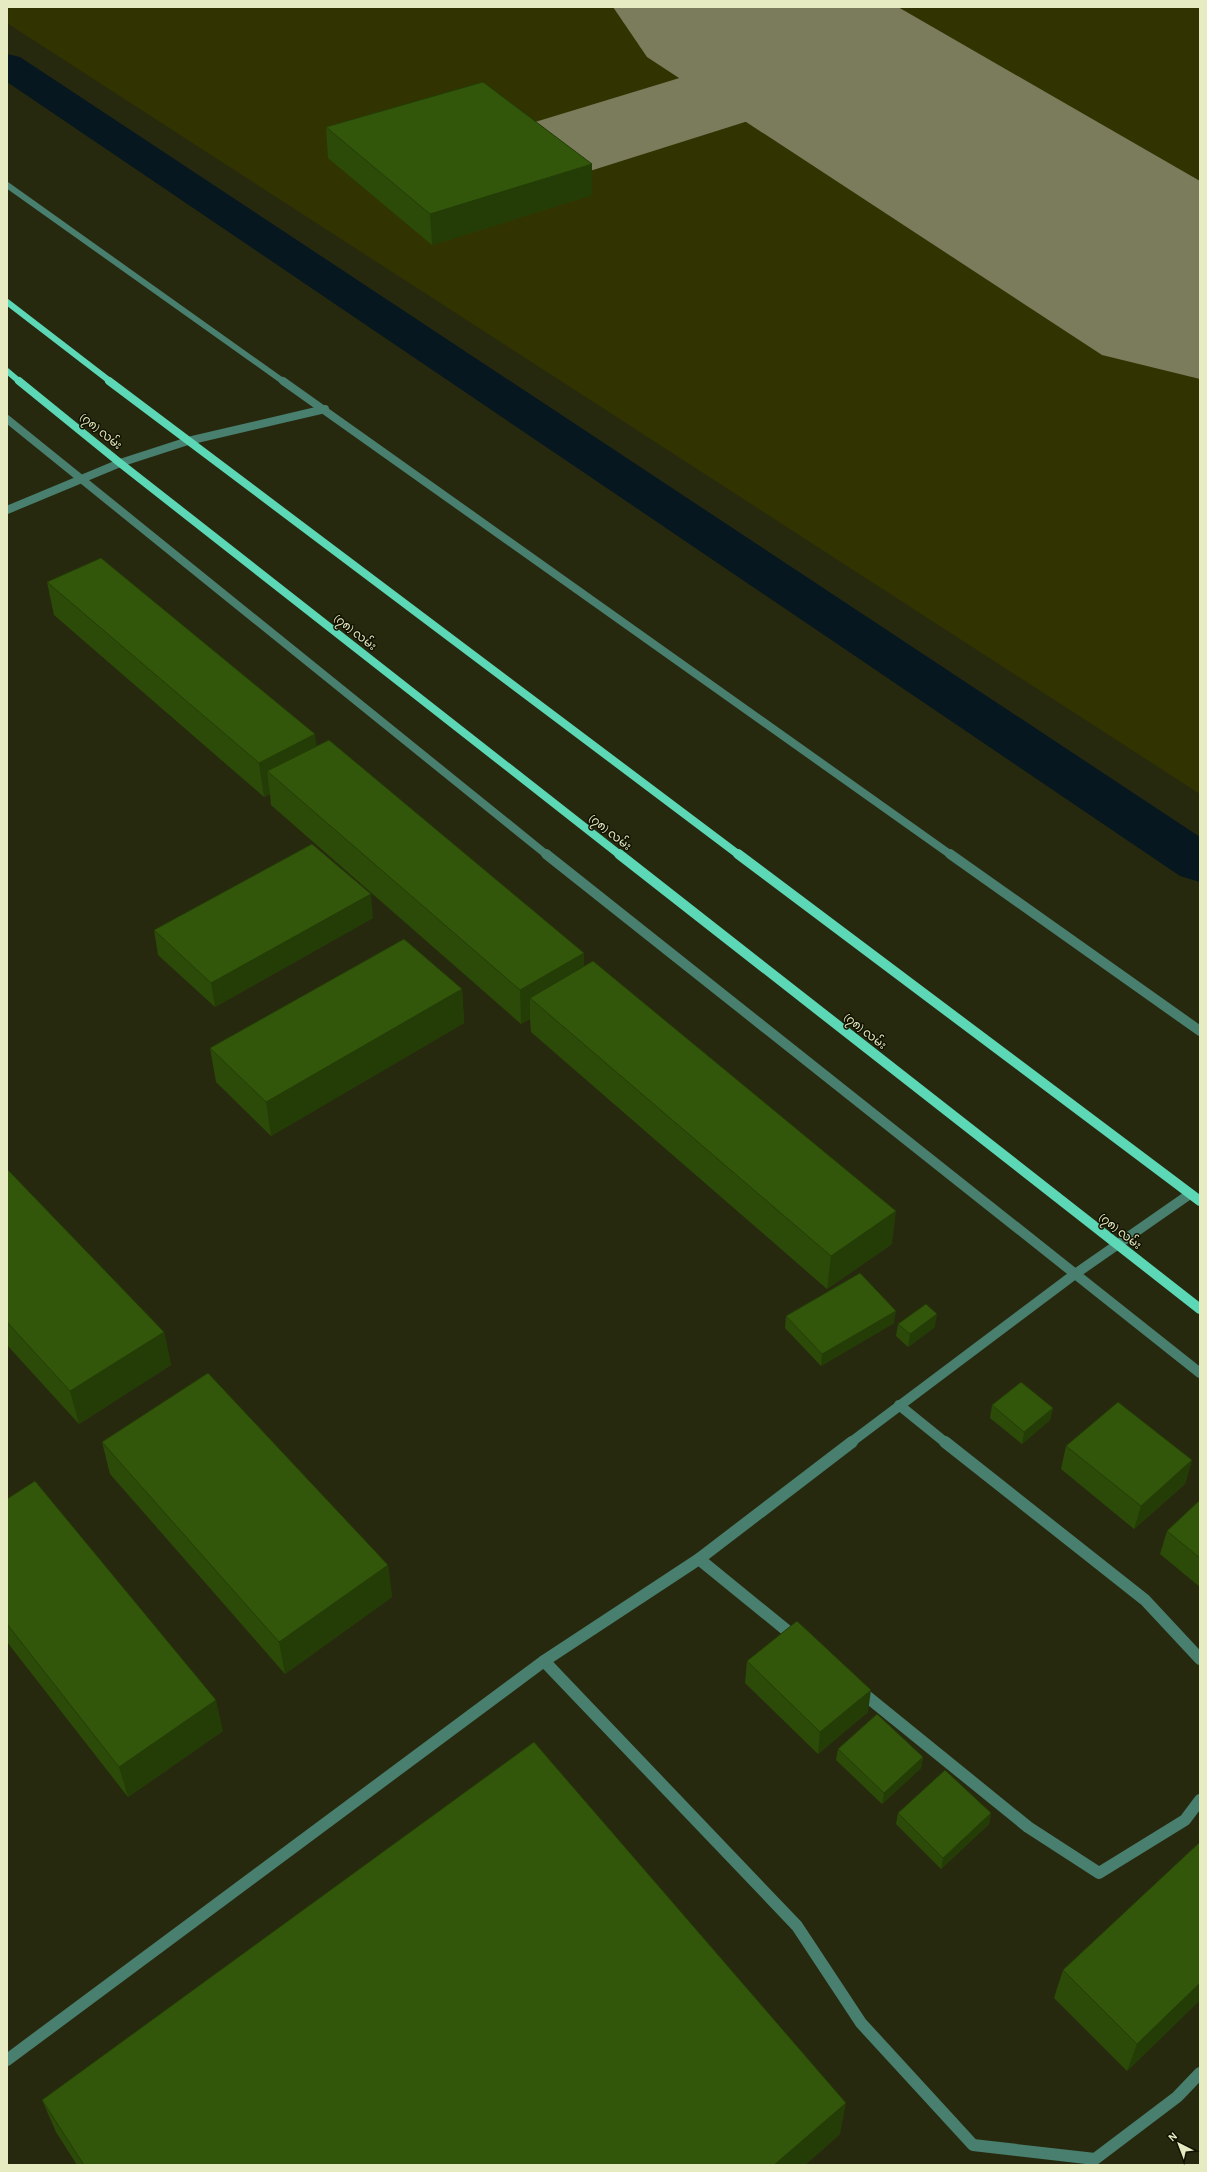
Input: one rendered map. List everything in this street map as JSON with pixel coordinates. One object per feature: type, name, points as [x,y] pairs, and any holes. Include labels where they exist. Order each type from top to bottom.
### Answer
[{"type":"main road","points":[[7,302],[188,441],[1200,1201]]},
{"type":"main road","name":"(၇၈) လမ်း","points":[[7,371],[120,463],[1200,1309]]},
{"type":"street","points":[[7,185],[1200,1031]]},
{"type":"street","points":[[7,510],[120,463],[188,441],[325,410]]},
{"type":"street","points":[[7,419],[82,478],[476,798],[1200,1373]]},
{"type":"street","points":[[7,2060],[544,1660],[699,1559],[899,1405],[1075,1274],[1190,1194]]},
{"type":"street","points":[[899,1405],[1145,1600],[1200,1659]]},
{"type":"street","points":[[699,1559],[805,1645]]},
{"type":"street","points":[[544,1660],[797,1926],[861,2023],[973,2145],[1095,2159],[1176,2096],[1200,2073]]},
{"type":"street","points":[[848,1681],[1028,1827],[1098,1873],[1185,1820],[1200,1800]]},
{"type":"shaded area","points":[[7,7],[1200,7],[1200,794],[7,23]]},
{"type":"building","points":[[483,82],[592,164],[430,214],[326,127]]},
{"type":"building","points":[[101,558],[315,734],[259,763],[47,582]]},
{"type":"building","points":[[329,740],[584,953],[520,990],[267,771]]},
{"type":"building","points":[[312,844],[371,894],[211,983],[154,930]]},
{"type":"building","points":[[404,939],[462,989],[266,1102],[210,1048]]},
{"type":"building","points":[[593,961],[896,1211],[831,1256],[530,998]]},
{"type":"building","points":[[7,1169],[164,1332],[70,1391],[7,1322]]},
{"type":"building","points":[[860,1273],[896,1311],[822,1354],[786,1316]]},
{"type":"building","points":[[926,1304],[937,1314],[910,1334],[898,1324]]},
{"type":"building","points":[[208,1373],[388,1565],[279,1642],[102,1442]]},
{"type":"building","points":[[1021,1382],[1053,1408],[1024,1432],[992,1405]]},
{"type":"building","points":[[1118,1402],[1192,1460],[1141,1506],[1066,1446]]},
{"type":"building","points":[[35,1481],[216,1700],[119,1767],[7,1624],[7,1499]]},
{"type":"building","points":[[1200,1500],[1200,1558],[1167,1531]]},
{"type":"building","points":[[797,1621],[871,1690],[820,1732],[747,1661]]},
{"type":"building","points":[[877,1714],[923,1757],[884,1793],[838,1749]]},
{"type":"building","points":[[534,1742],[846,2103],[774,2165],[84,2165],[42,2100]]},
{"type":"building","points":[[945,1770],[991,1813],[943,1858],[898,1813]]},
{"type":"building","points":[[1200,1842],[1200,1983],[1137,2044],[1063,1970]]},
{"type":"waterway","points":[[7,65],[1200,863]]},
{"type":"taxiway","points":[[538,154],[825,65]]},
{"type":"runway","points":[[730,7],[1200,296]]}]
